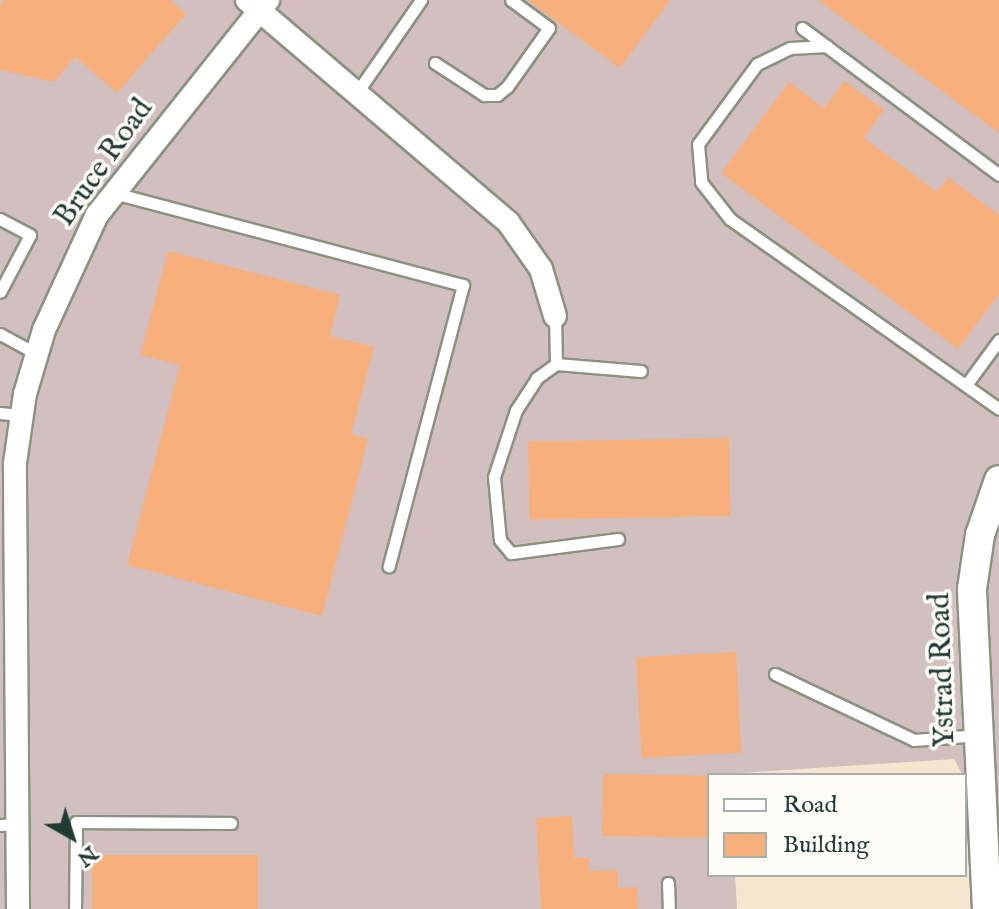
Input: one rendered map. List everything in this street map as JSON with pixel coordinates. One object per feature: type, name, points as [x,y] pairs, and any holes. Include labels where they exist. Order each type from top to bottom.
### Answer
[{"type":"street","points":[[258,3],[508,222],[541,269],[555,316]]},
{"type":"street","name":"Bruce Road","points":[[18,909],[9,824],[15,463],[10,414],[37,354],[70,266],[113,192],[258,3]]},
{"type":"street","name":"Ystrad Road","points":[[987,909],[972,589],[995,488]]},
{"type":"lane","points":[[358,91],[421,0]]},
{"type":"lane","points":[[435,63],[484,95],[497,95],[549,28],[511,0]]},
{"type":"lane","points":[[802,28],[999,175]]},
{"type":"lane","points":[[827,46],[790,48],[757,64],[698,144],[701,182],[730,219],[999,409]]},
{"type":"lane","points":[[113,192],[463,285],[389,566]]},
{"type":"lane","points":[[0,219],[30,235],[0,292]]},
{"type":"lane","points":[[555,316],[556,364]]},
{"type":"lane","points":[[0,334],[37,354]]},
{"type":"lane","points":[[966,385],[999,340]]},
{"type":"lane","points":[[618,539],[511,553],[500,540],[494,477],[505,437],[537,378],[556,364],[641,371]]},
{"type":"lane","points":[[775,674],[914,740],[979,735]]},
{"type":"lane","points":[[75,909],[76,822],[231,823]]},
{"type":"lane","points":[[668,883],[669,909]]},
{"type":"shaded area","points":[[0,0],[999,0],[999,814],[982,811],[967,783],[967,773],[962,773],[954,759],[707,773],[707,877],[735,877],[737,909],[0,909]]},
{"type":"building","points":[[4,0],[170,0],[186,14],[117,93],[75,57],[54,82],[0,70],[0,5]]},
{"type":"building","points":[[527,0],[670,0],[620,68]]},
{"type":"building","points":[[818,0],[999,0],[999,133]]},
{"type":"building","points":[[844,81],[884,110],[864,138],[937,192],[948,177],[999,215],[999,294],[958,349],[721,173],[789,82],[824,108]]},
{"type":"building","points":[[168,251],[340,295],[330,336],[374,347],[351,434],[368,439],[322,616],[127,565],[180,365],[140,355]]},
{"type":"building","points":[[729,438],[730,516],[529,519],[528,442]]},
{"type":"building","points":[[736,652],[741,753],[641,758],[636,657]]},
{"type":"building","points":[[603,774],[707,776],[707,838],[602,836]]},
{"type":"building","points":[[572,816],[574,858],[589,858],[589,871],[617,870],[618,888],[637,887],[638,909],[541,909],[536,818]]},
{"type":"building","points":[[92,855],[258,855],[258,909],[92,909]]}]
